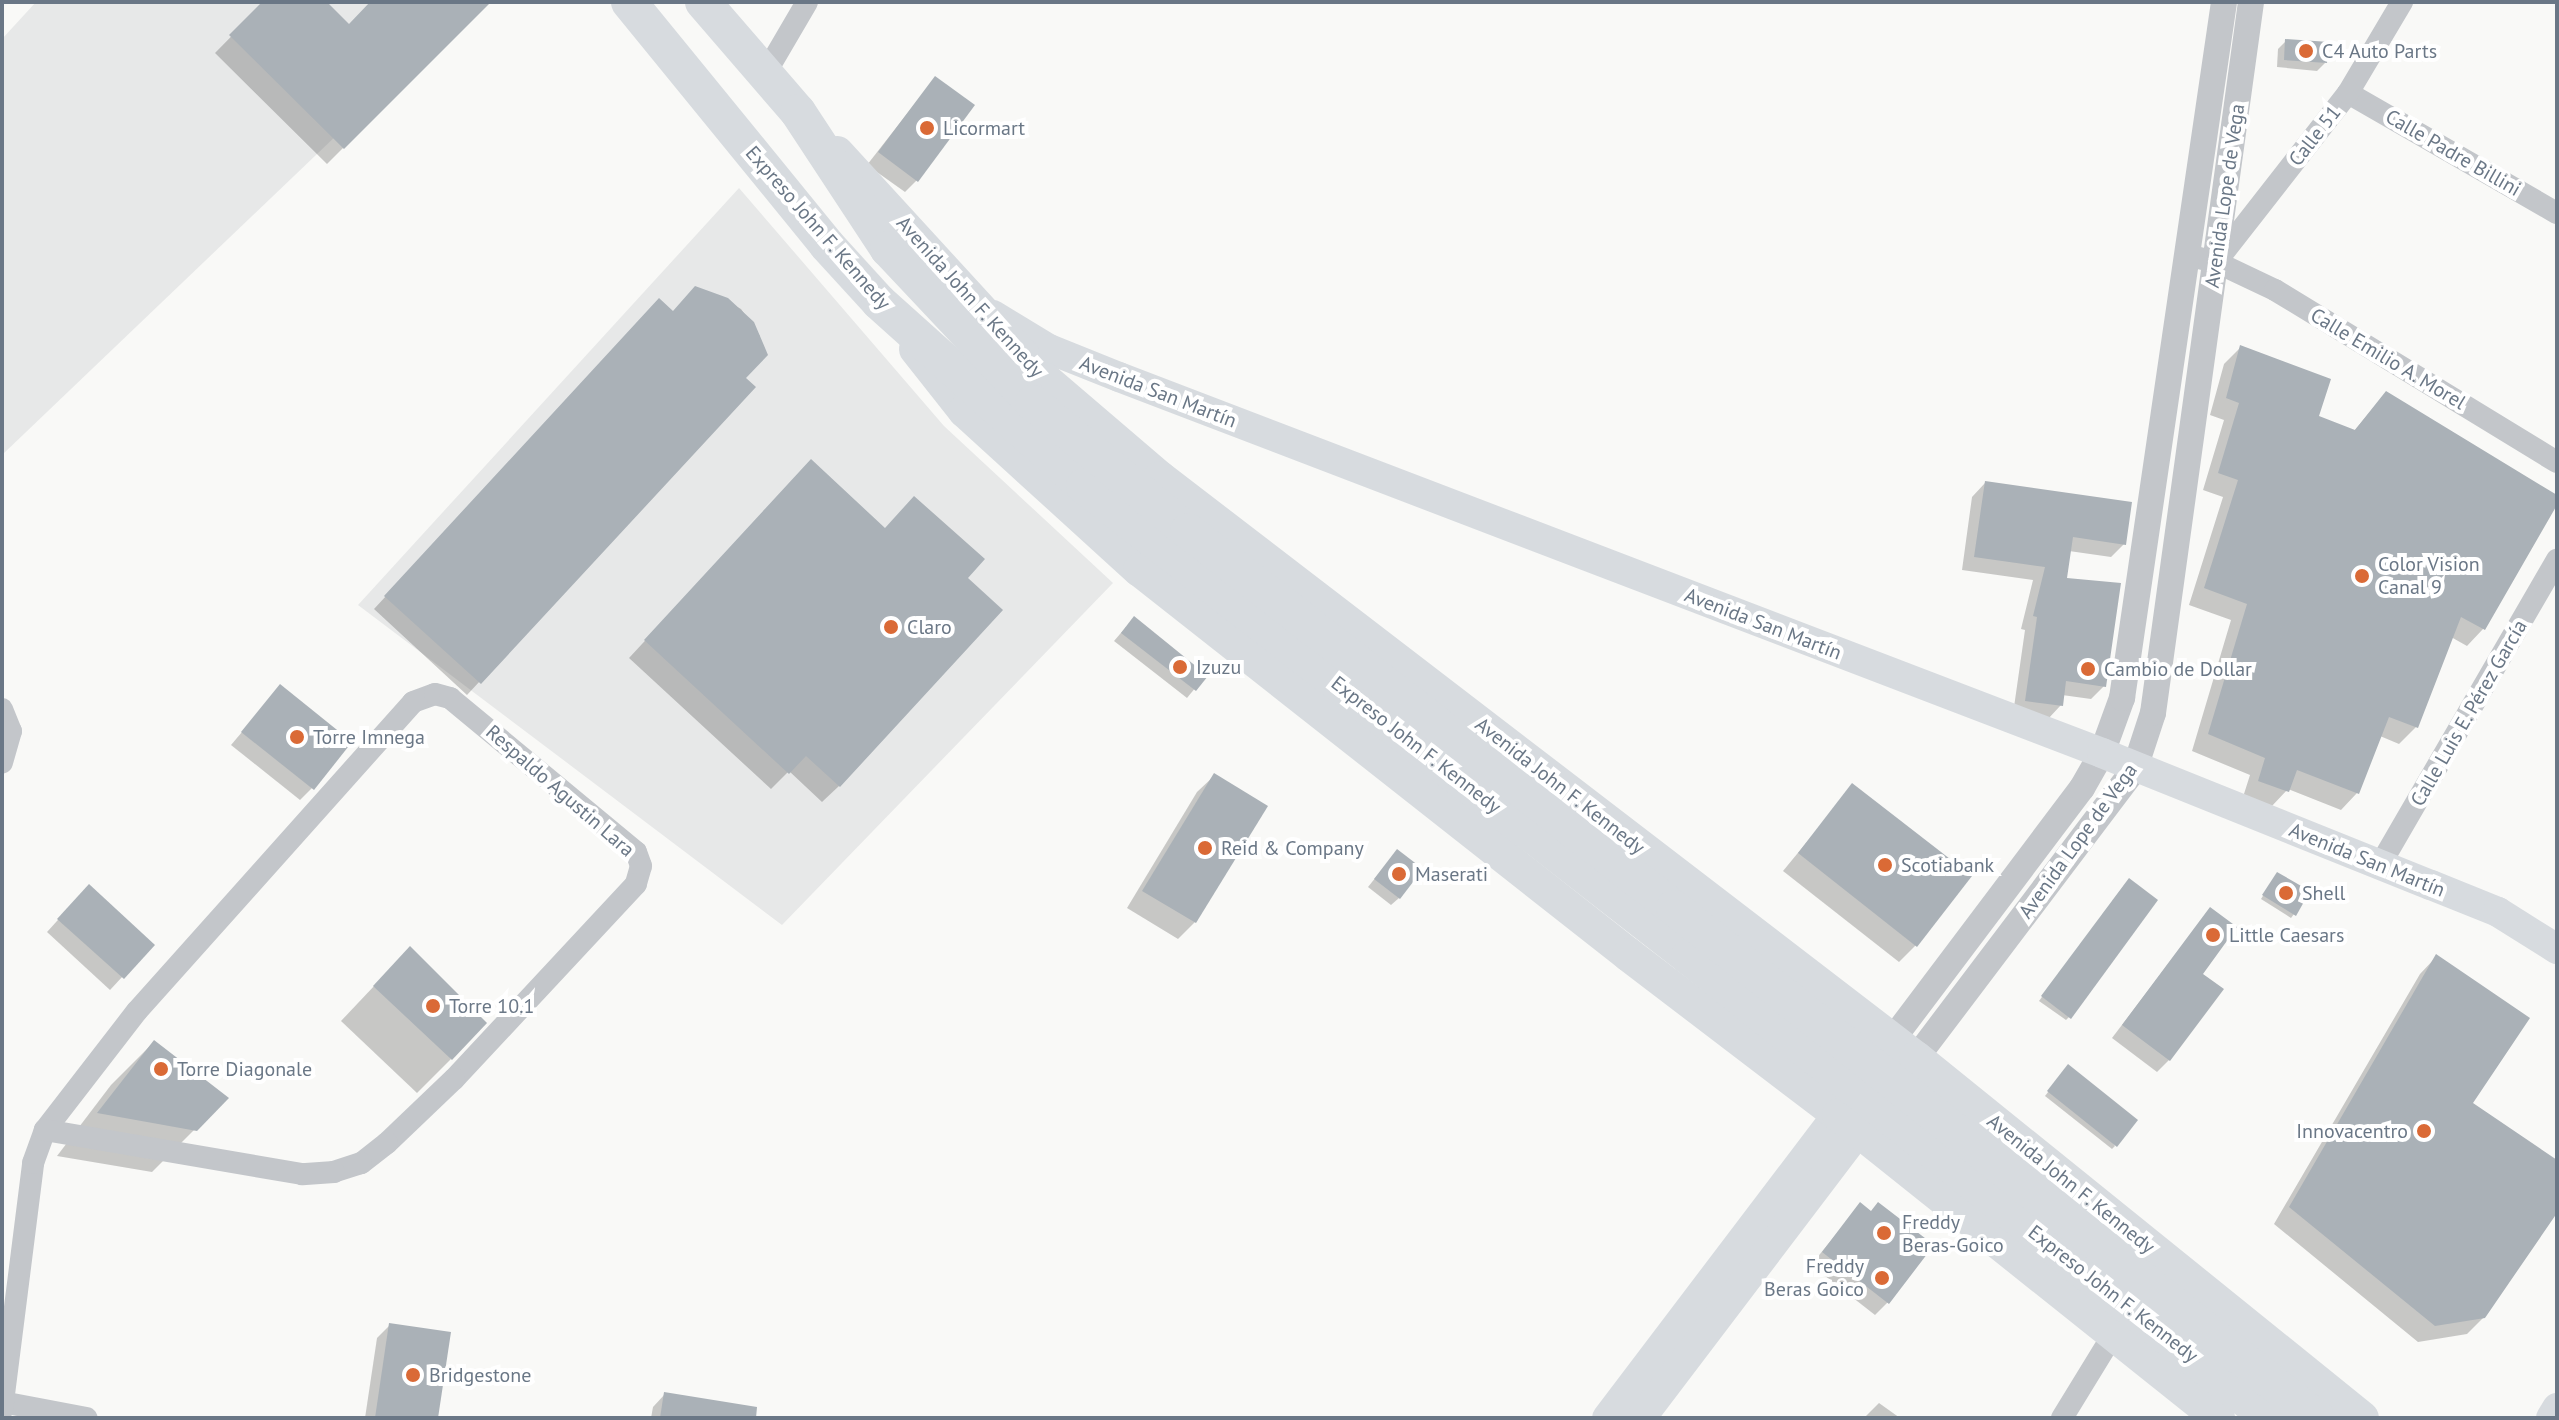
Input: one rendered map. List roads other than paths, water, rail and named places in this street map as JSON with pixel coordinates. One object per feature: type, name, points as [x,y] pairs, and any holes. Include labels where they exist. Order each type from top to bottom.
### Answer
[{"type":"highway","name":"Expreso John F. Kennedy","points":[[629,2],[818,234],[879,302],[1084,486],[1178,543],[1674,908],[2317,1418]]},
{"type":"highway","name":"Expreso John F. Kennedy","points":[[703,2],[798,112],[888,249],[1033,403],[1178,543],[1689,957],[2269,1418]]},
{"type":"main road","name":"Avenida John F. Kennedy","points":[[798,112],[890,208],[969,301],[1044,379],[1160,478],[1904,1049],[2362,1418]]},
{"type":"main road","name":"Avenida San Martín","points":[[969,301],[1049,349],[2102,753],[2498,912],[2557,949]]},
{"type":"main road","points":[[879,302],[965,411],[1140,570],[1629,955],[1849,1123],[2218,1418]]},
{"type":"main road","points":[[1629,955],[1649,956],[1670,965],[1775,1047],[1799,1053],[1815,1042],[1823,1027],[1816,1006],[1700,913],[1686,895],[1683,880]]},
{"type":"main road","name":"Avenida Lope de Vega","points":[[1641,1418],[1904,1049]]},
{"type":"main road","name":"Avenida Lope de Vega","points":[[1607,1418],[1849,1123]]},
{"type":"main road","points":[[2064,1295],[2044,1260],[1934,1177],[1923,1155],[1929,1135],[1952,1124],[1970,1128],[2079,1212],[2093,1219],[2116,1221]]},
{"type":"main road","points":[[2303,1371],[2314,1399],[2336,1418]]},
{"type":"main road","points":[[2551,1418],[2557,1408]]},
{"type":"street","points":[[765,74],[807,2]]},
{"type":"street","name":"Avenida Lope de Vega","points":[[1904,1049],[2082,788],[2102,753],[2122,698],[2224,2]]},
{"type":"street","name":"Avenida Lope de Vega","points":[[1904,1049],[2135,768],[2153,713],[2251,2]]},
{"type":"street","name":"Calle 51","points":[[2216,262],[2348,93],[2402,2]]},
{"type":"street","name":"Calle Padre Billini","points":[[2348,93],[2557,213]]},
{"type":"street","name":"Calle Emilio A. Morel","points":[[2187,255],[2216,262],[2275,290],[2557,462]]},
{"type":"street","name":"Calle Luis E. Pérez García","points":[[2380,865],[2557,560]]},
{"type":"street","name":"Respaldo Agustin Lara","points":[[435,694],[450,698],[636,852],[641,866],[636,884],[454,1079],[387,1143],[361,1163],[334,1172],[302,1174],[45,1130],[137,1011],[413,702],[435,694]]},
{"type":"street","points":[[2,709],[11,731],[2,763]]},
{"type":"street","points":[[45,1130],[33,1163],[3,1405],[87,1418]]},
{"type":"street","points":[[2062,1418],[2114,1333]]},
{"type":"place","name":"C4 Auto Parts","points":[[2306,51]]},
{"type":"place","name":"Licormart","points":[[927,128]]},
{"type":"place","name":"Color Vision Canal 9","points":[[2362,576]]},
{"type":"place","name":"Claro","points":[[891,627]]},
{"type":"place","name":"Izuzu","points":[[1180,667]]},
{"type":"place","name":"Cambio de Dollar","points":[[2088,669]]},
{"type":"place","name":"Torre Imnega","points":[[297,737]]},
{"type":"place","name":"Reid & Company","points":[[1205,848]]},
{"type":"place","name":"Scotiabank","points":[[1885,865]]},
{"type":"place","name":"Maserati","points":[[1399,874]]},
{"type":"place","name":"Shell","points":[[2286,893]]},
{"type":"place","name":"Little Caesars","points":[[2213,935]]},
{"type":"place","name":"Torre 10.1","points":[[433,1006]]},
{"type":"place","name":"Torre Diagonale","points":[[161,1069]]},
{"type":"place","name":"Innovacentro","points":[[2424,1131]]},
{"type":"place","name":"Freddy Beras-Goico","points":[[1884,1233]]},
{"type":"place","name":"Freddy Beras Goico","points":[[1882,1278]]},
{"type":"place","name":"Bridgestone","points":[[413,1375]]}]
